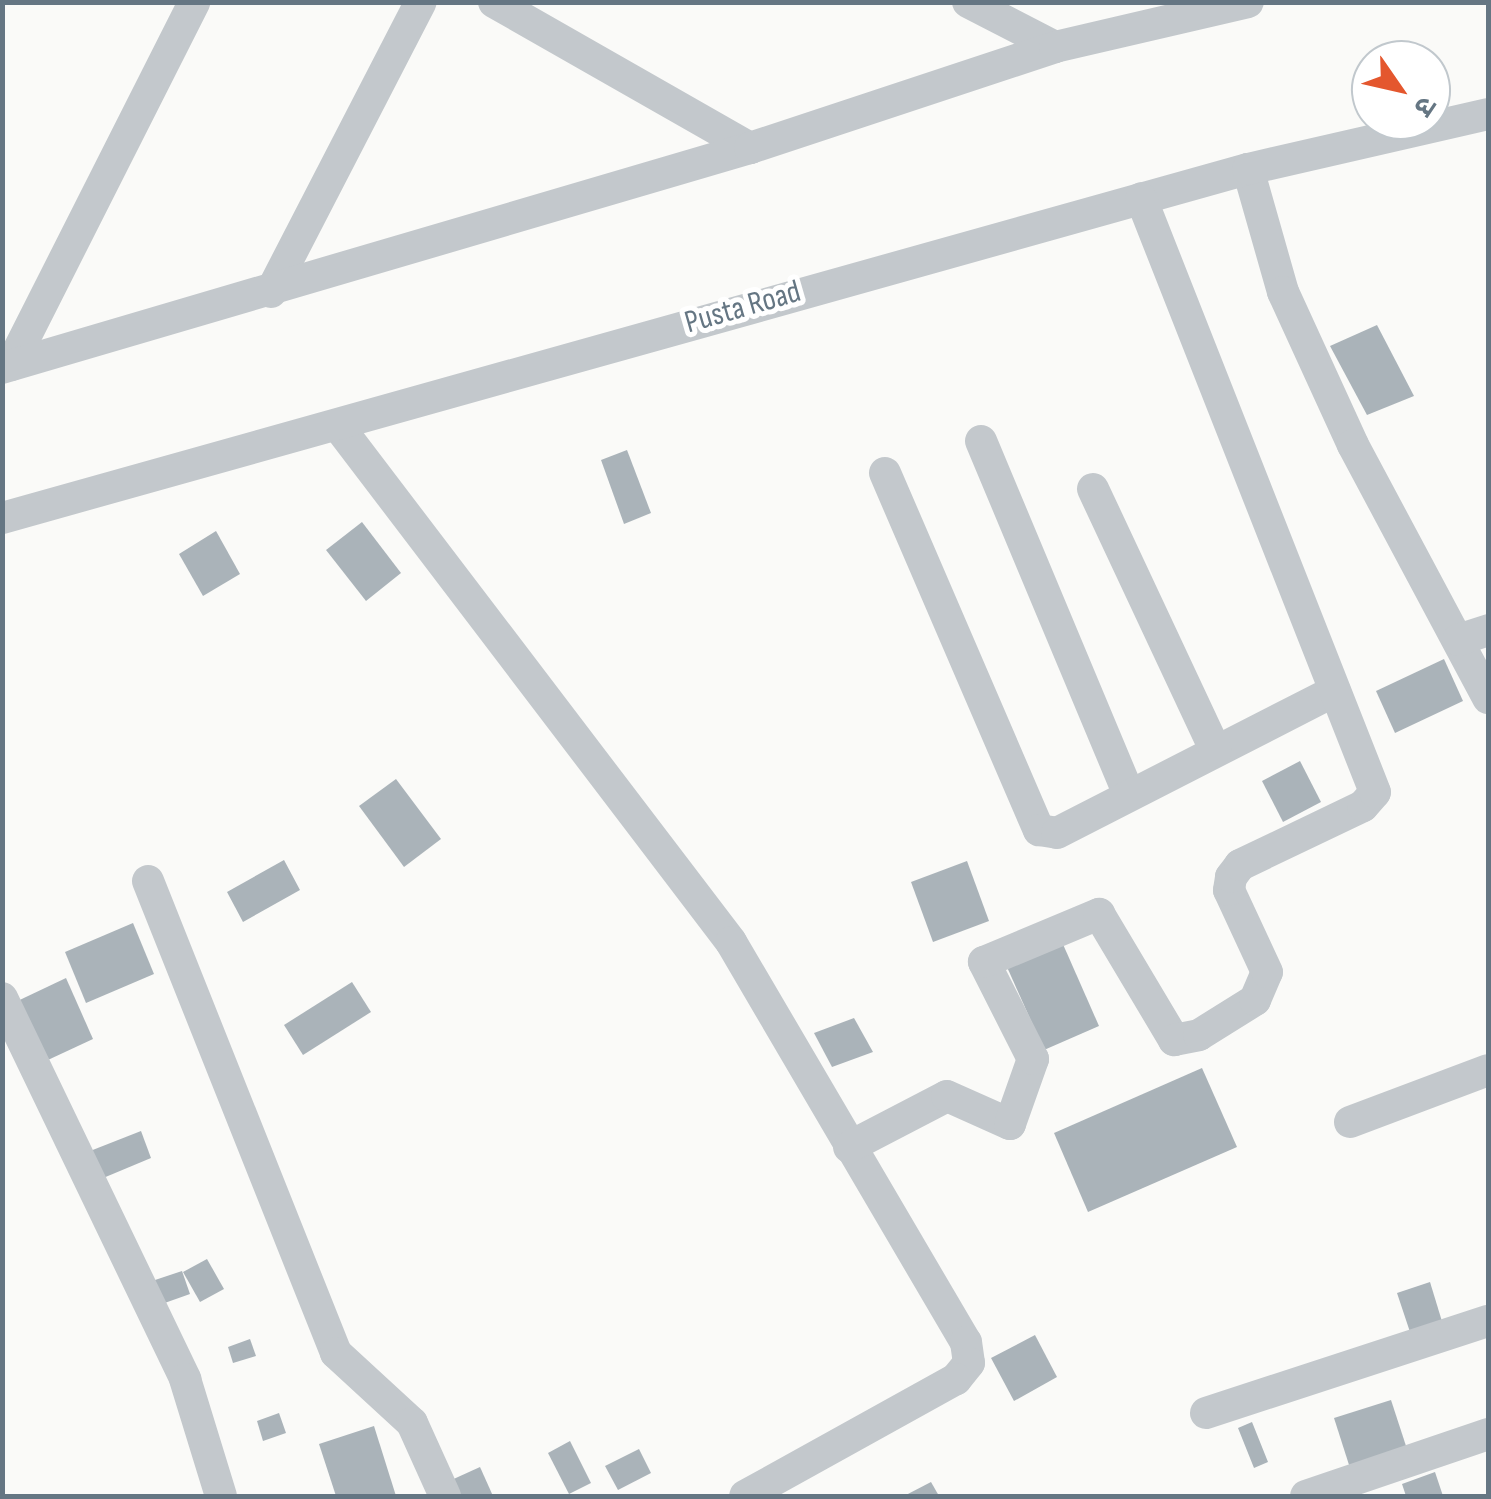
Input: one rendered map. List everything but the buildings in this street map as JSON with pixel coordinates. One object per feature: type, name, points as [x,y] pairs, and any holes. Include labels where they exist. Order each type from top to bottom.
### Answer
[{"type":"street","points":[[7,367],[194,2]]},
{"type":"street","points":[[272,292],[420,2]]},
{"type":"street","points":[[494,2],[750,148]]},
{"type":"street","points":[[968,2],[1055,47]]},
{"type":"street","points":[[7,367],[750,148],[1055,47],[1248,2]]},
{"type":"street","name":"Pusta Road","points":[[2,518],[339,427],[1141,198],[1248,169],[1488,114]]},
{"type":"street","points":[[1248,169],[1283,292],[1353,445],[1473,635],[1488,698]]},
{"type":"street","points":[[850,1147],[947,1096],[1010,1124],[1034,1059],[984,962],[1099,914],[1174,1040],[1199,1035],[1255,1000],[1267,972],[1230,877],[1375,792],[1141,198]]},
{"type":"street","points":[[339,427],[731,942],[966,1342],[969,1363],[937,1392],[745,1496]]},
{"type":"street","points":[[981,441],[1128,795]]},
{"type":"street","points":[[884,473],[1031,820],[1057,833],[1335,691]]},
{"type":"street","points":[[1093,489],[1216,751]]},
{"type":"street","points":[[148,881],[336,1353],[412,1423],[445,1496]]},
{"type":"street","points":[[2,998],[185,1379],[221,1496]]},
{"type":"street","points":[[1350,1122],[1488,1070]]},
{"type":"street","points":[[1206,1413],[1488,1320]]},
{"type":"street","points":[[1306,1496],[1488,1434]]}]
